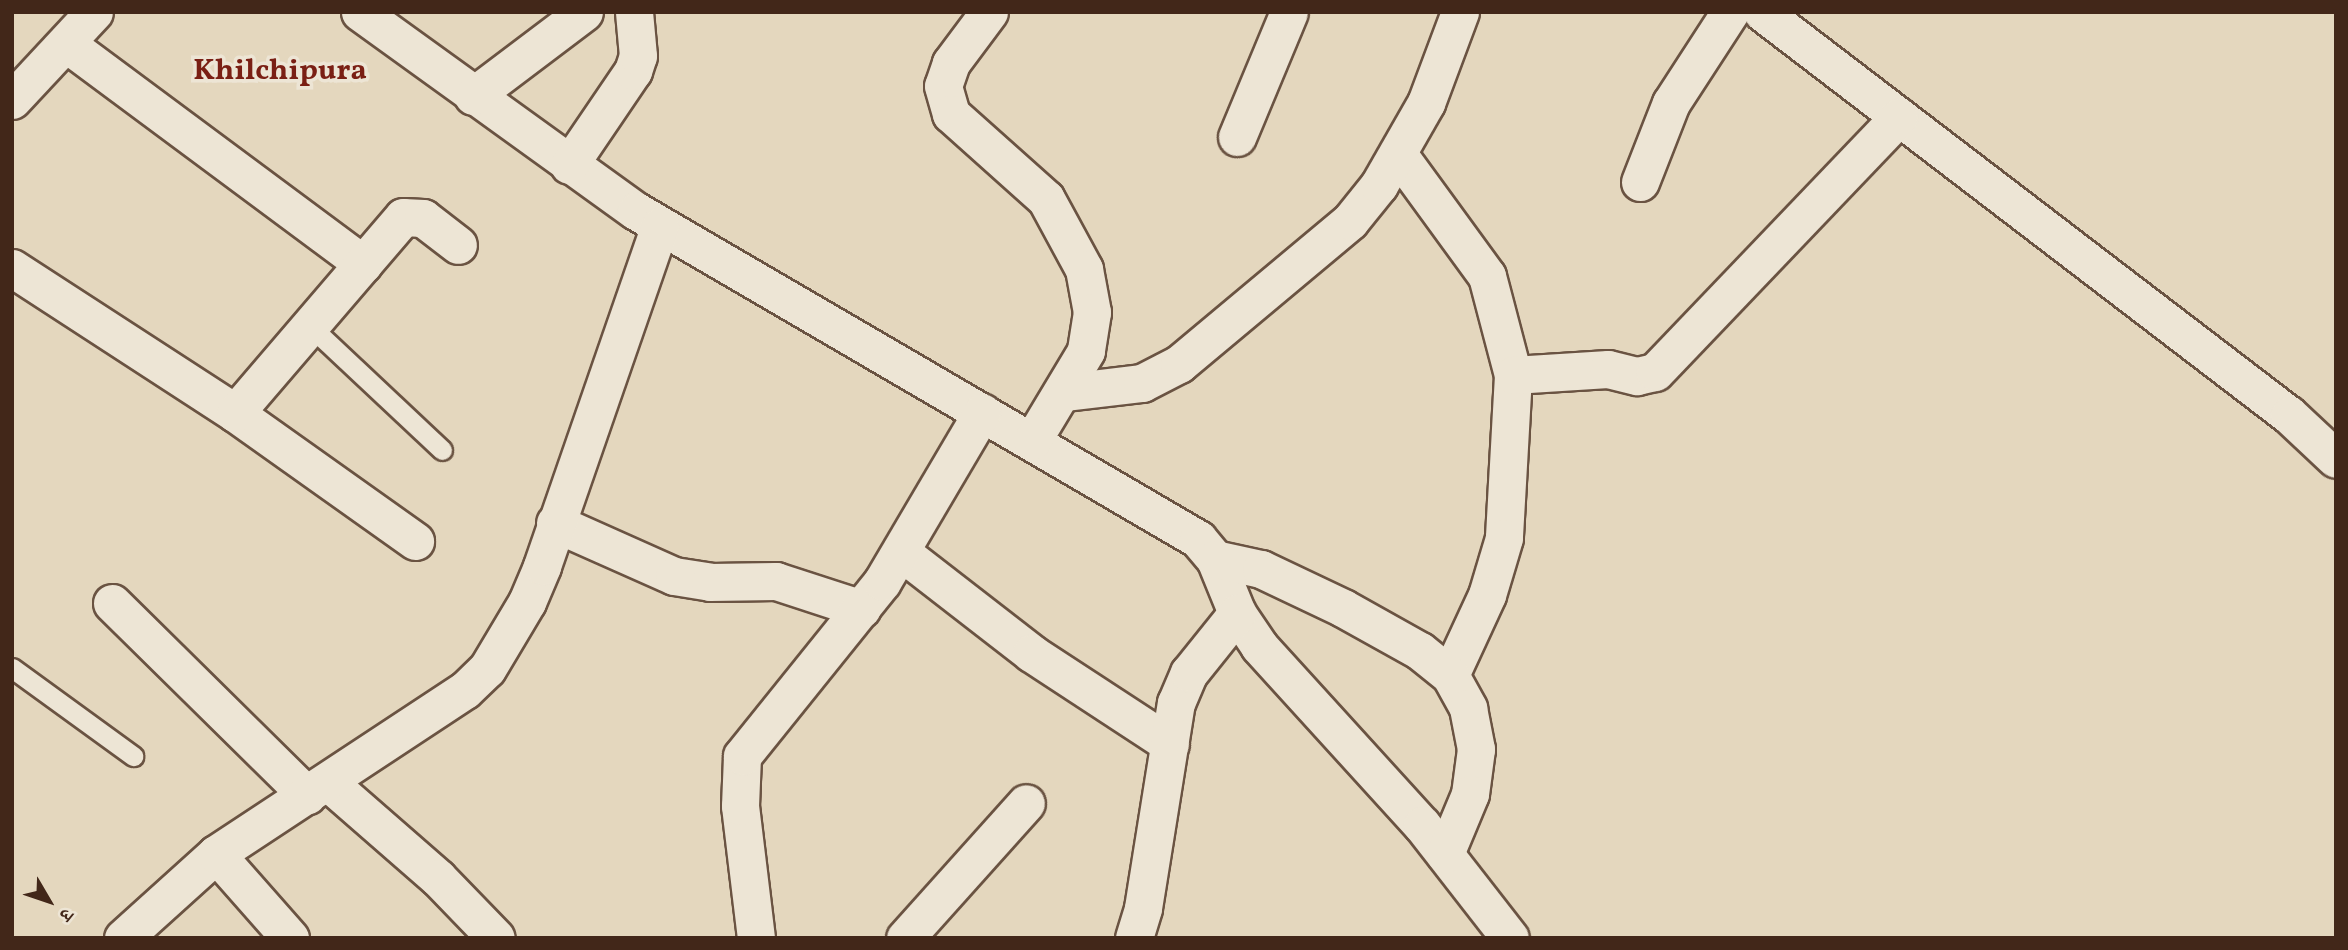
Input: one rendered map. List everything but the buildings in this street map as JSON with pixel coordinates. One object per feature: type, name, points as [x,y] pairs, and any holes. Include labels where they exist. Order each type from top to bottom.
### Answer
[{"type":"street","points":[[12,100],[94,12]]},
{"type":"street","points":[[360,12],[569,165],[660,226],[1198,539],[1215,559],[1237,613],[1283,675],[1445,854],[1510,938]]},
{"type":"street","points":[[473,96],[584,12]]},
{"type":"street","points":[[569,165],[633,71],[638,56],[634,12]]},
{"type":"street","points":[[989,12],[951,63],[943,86],[951,114],[1046,199],[1084,269],[1093,312],[1086,351],[1066,391],[1032,441]]},
{"type":"street","points":[[1237,137],[1290,12]]},
{"type":"street","points":[[1640,182],[1671,103],[1730,12]]},
{"type":"street","points":[[1762,12],[1838,75],[1899,117],[2289,415],[2336,460]]},
{"type":"street","points":[[1066,391],[1142,383],[1179,364],[1350,221],[1398,154],[1426,103],[1459,13]]},
{"type":"street","points":[[67,44],[363,264]]},
{"type":"street","points":[[1513,375],[1608,369],[1637,376],[1655,372],[1899,117]]},
{"type":"street","points":[[1398,154],[1487,276],[1513,375],[1504,538],[1487,595],[1450,675]]},
{"type":"street","points":[[235,413],[403,218],[414,215],[458,245]]},
{"type":"street","points":[[123,938],[216,854],[465,690],[487,668],[527,603],[660,226]]},
{"type":"street","points":[[12,268],[235,413],[415,541]]},
{"type":"street","points":[[757,938],[751,919],[752,879],[738,784],[742,755],[862,610],[901,552],[982,412]]},
{"type":"street","points":[[555,523],[674,576],[702,582],[776,581],[862,610]]},
{"type":"street","points":[[901,552],[1031,653],[1170,744]]},
{"type":"street","points":[[1215,559],[1261,569],[1343,608],[1420,651],[1450,675],[1468,708],[1476,749],[1470,794],[1445,854]]},
{"type":"street","points":[[111,603],[318,789],[438,878],[496,938]]},
{"type":"street","points":[[1134,938],[1143,908],[1176,703],[1189,673],[1237,613]]},
{"type":"street","points":[[905,938],[1026,803]]},
{"type":"street","points":[[216,854],[290,938]]},
{"type":"lane","points":[[310,326],[442,450]]},
{"type":"lane","points":[[12,668],[133,756]]},
{"type":"district","name":"Khilchipura","points":[[280,71]]}]
